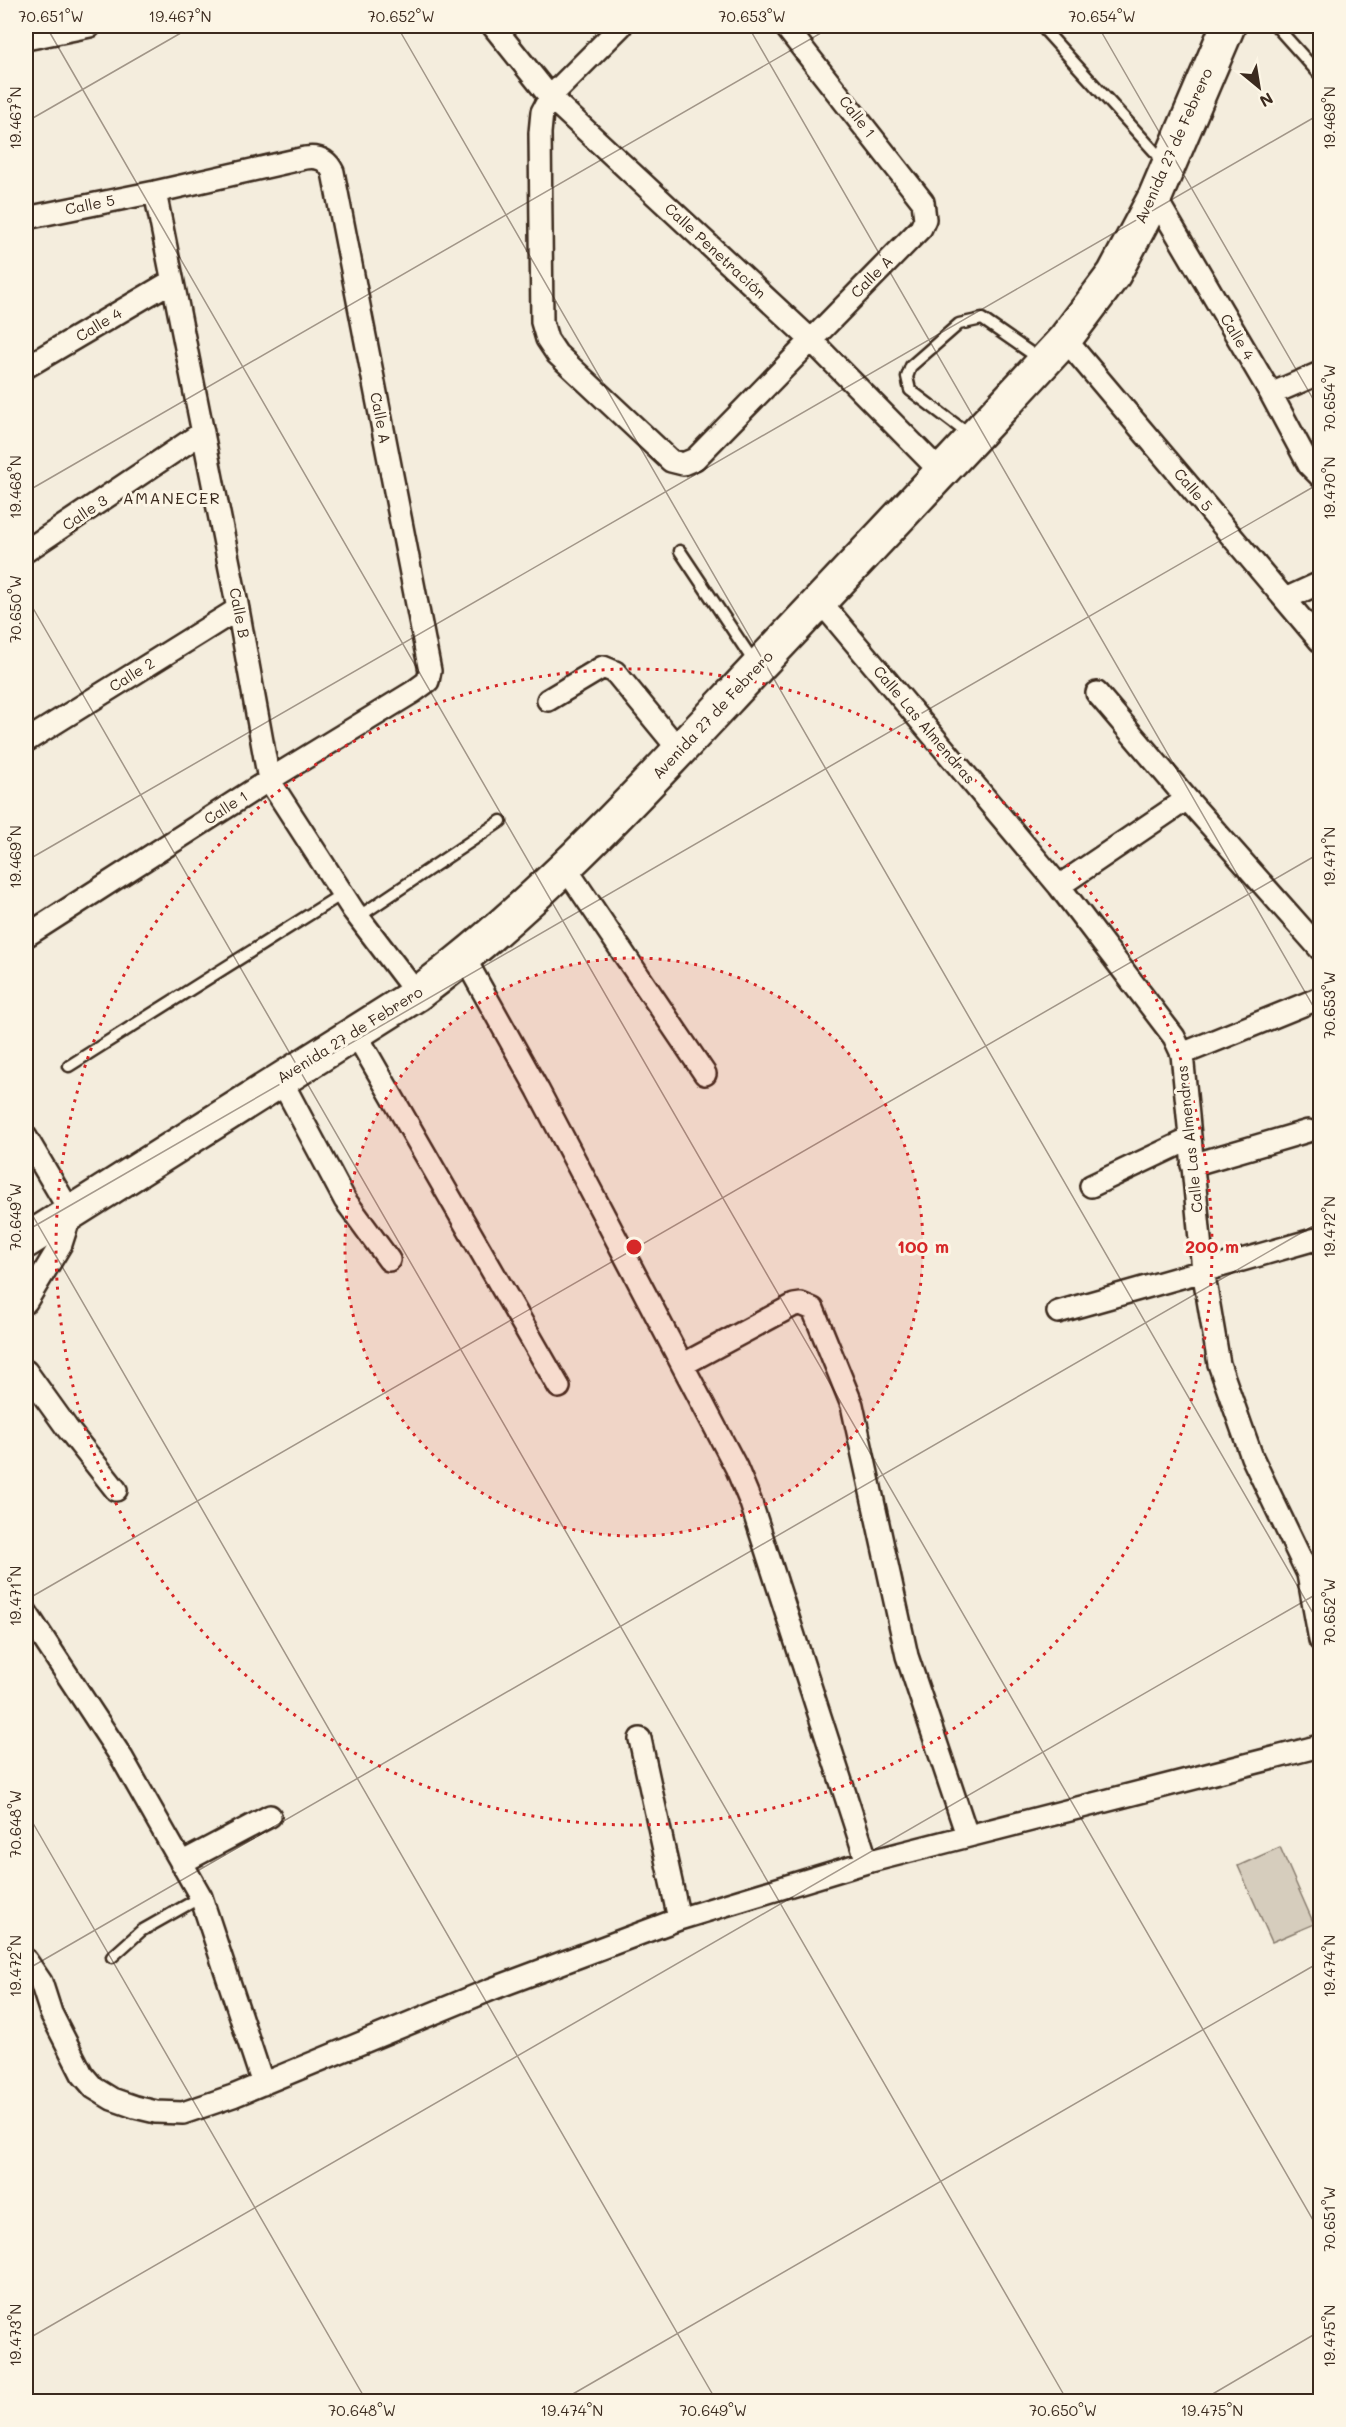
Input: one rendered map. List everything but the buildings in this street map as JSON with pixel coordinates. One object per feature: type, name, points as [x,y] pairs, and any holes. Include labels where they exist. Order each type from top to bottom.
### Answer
[{"type":"main road","name":"Avenida 27 de Febrero","points":[[26,1241],[417,994],[465,958],[565,867],[680,751],[1054,350],[1114,274],[1155,197],[1219,31]]},
{"type":"street","points":[[26,39],[90,26]]},
{"type":"street","name":"Calle Penetración","points":[[493,26],[550,97],[810,339],[941,472]]},
{"type":"street","points":[[550,97],[621,26]]},
{"type":"street","name":"Calle 1","points":[[785,26],[918,195],[925,210]]},
{"type":"street","name":"Calle A","points":[[550,97],[542,112],[540,134],[542,322],[547,339],[557,354],[671,461],[683,464],[695,459],[921,228],[925,219],[925,210]]},
{"type":"street","name":"Calle 5","points":[[26,218],[314,156],[322,159]]},
{"type":"street","name":"Calle A","points":[[322,159],[329,164],[333,172],[430,671],[428,681]]},
{"type":"street","name":"Calle B","points":[[154,192],[238,609],[269,780],[342,894],[417,994]]},
{"type":"street","name":"Calle 4","points":[[1155,197],[1271,394],[1309,465],[1320,476]]},
{"type":"street","name":"Calle 4","points":[[26,367],[172,281]]},
{"type":"street","name":"Calle 5","points":[[1054,350],[1285,599],[1320,641]]},
{"type":"street","points":[[1271,394],[1320,373]]},
{"type":"street","name":"Calle 3","points":[[26,551],[203,432]]},
{"type":"street","points":[[1285,599],[1320,583]]},
{"type":"street","name":"Calle Las Almendras","points":[[820,601],[1059,886],[1174,1038],[1182,1053],[1203,1270],[1220,1364],[1252,1456],[1308,1574],[1320,1640]]},
{"type":"street","name":"Calle 2","points":[[26,741],[238,609]]},
{"type":"street","points":[[548,700],[603,667],[615,672],[680,751]]},
{"type":"street","name":"Calle 1","points":[[26,936],[428,681]]},
{"type":"street","points":[[1097,693],[1320,949]]},
{"type":"street","points":[[1059,886],[1187,799]]},
{"type":"street","points":[[565,867],[705,1074]]},
{"type":"street","points":[[465,958],[684,1364],[736,1467],[751,1503],[867,1862]]},
{"type":"street","points":[[1182,1053],[1320,998]]},
{"type":"street","points":[[356,1034],[559,1387]]},
{"type":"street","points":[[281,1080],[345,1200],[389,1260]]},
{"type":"street","points":[[1192,1165],[1308,1131]]},
{"type":"street","points":[[26,1137],[71,1213],[61,1244],[26,1302]]},
{"type":"street","points":[[1090,1185],[1190,1139]]},
{"type":"street","points":[[1058,1312],[1316,1239],[1320,1242]]},
{"type":"street","points":[[684,1364],[794,1305],[801,1304],[813,1309],[852,1405],[907,1656],[967,1835]]},
{"type":"street","points":[[26,1371],[66,1428],[116,1490]]},
{"type":"street","points":[[26,1612],[123,1758],[201,1897],[263,2084]]},
{"type":"street","points":[[640,1738],[679,1919]]},
{"type":"street","points":[[26,1960],[41,1982],[51,2013],[82,2074],[102,2094],[147,2110],[183,2113],[263,2084],[492,1989],[679,1919],[867,1862],[967,1835],[1320,1746]]},
{"type":"street","points":[[181,1863],[270,1816]]},
{"type":"lane","points":[[1041,26],[1167,166]]},
{"type":"lane","points":[[1276,26],[1320,75]]},
{"type":"lane","points":[[973,438],[910,390],[907,378],[911,366],[959,324],[982,319],[1054,350]]},
{"type":"lane","points":[[680,551],[757,668]]},
{"type":"lane","points":[[358,917],[501,821]]},
{"type":"lane","points":[[69,1066],[342,894]]},
{"type":"lane","points":[[112,1957],[141,1931],[201,1897]]},
{"type":"shaded area","points":[[1280,1847],[1314,1924],[1272,1942],[1238,1866]]},
{"type":"district","name":"AMANECER","points":[[172,498]]}]
